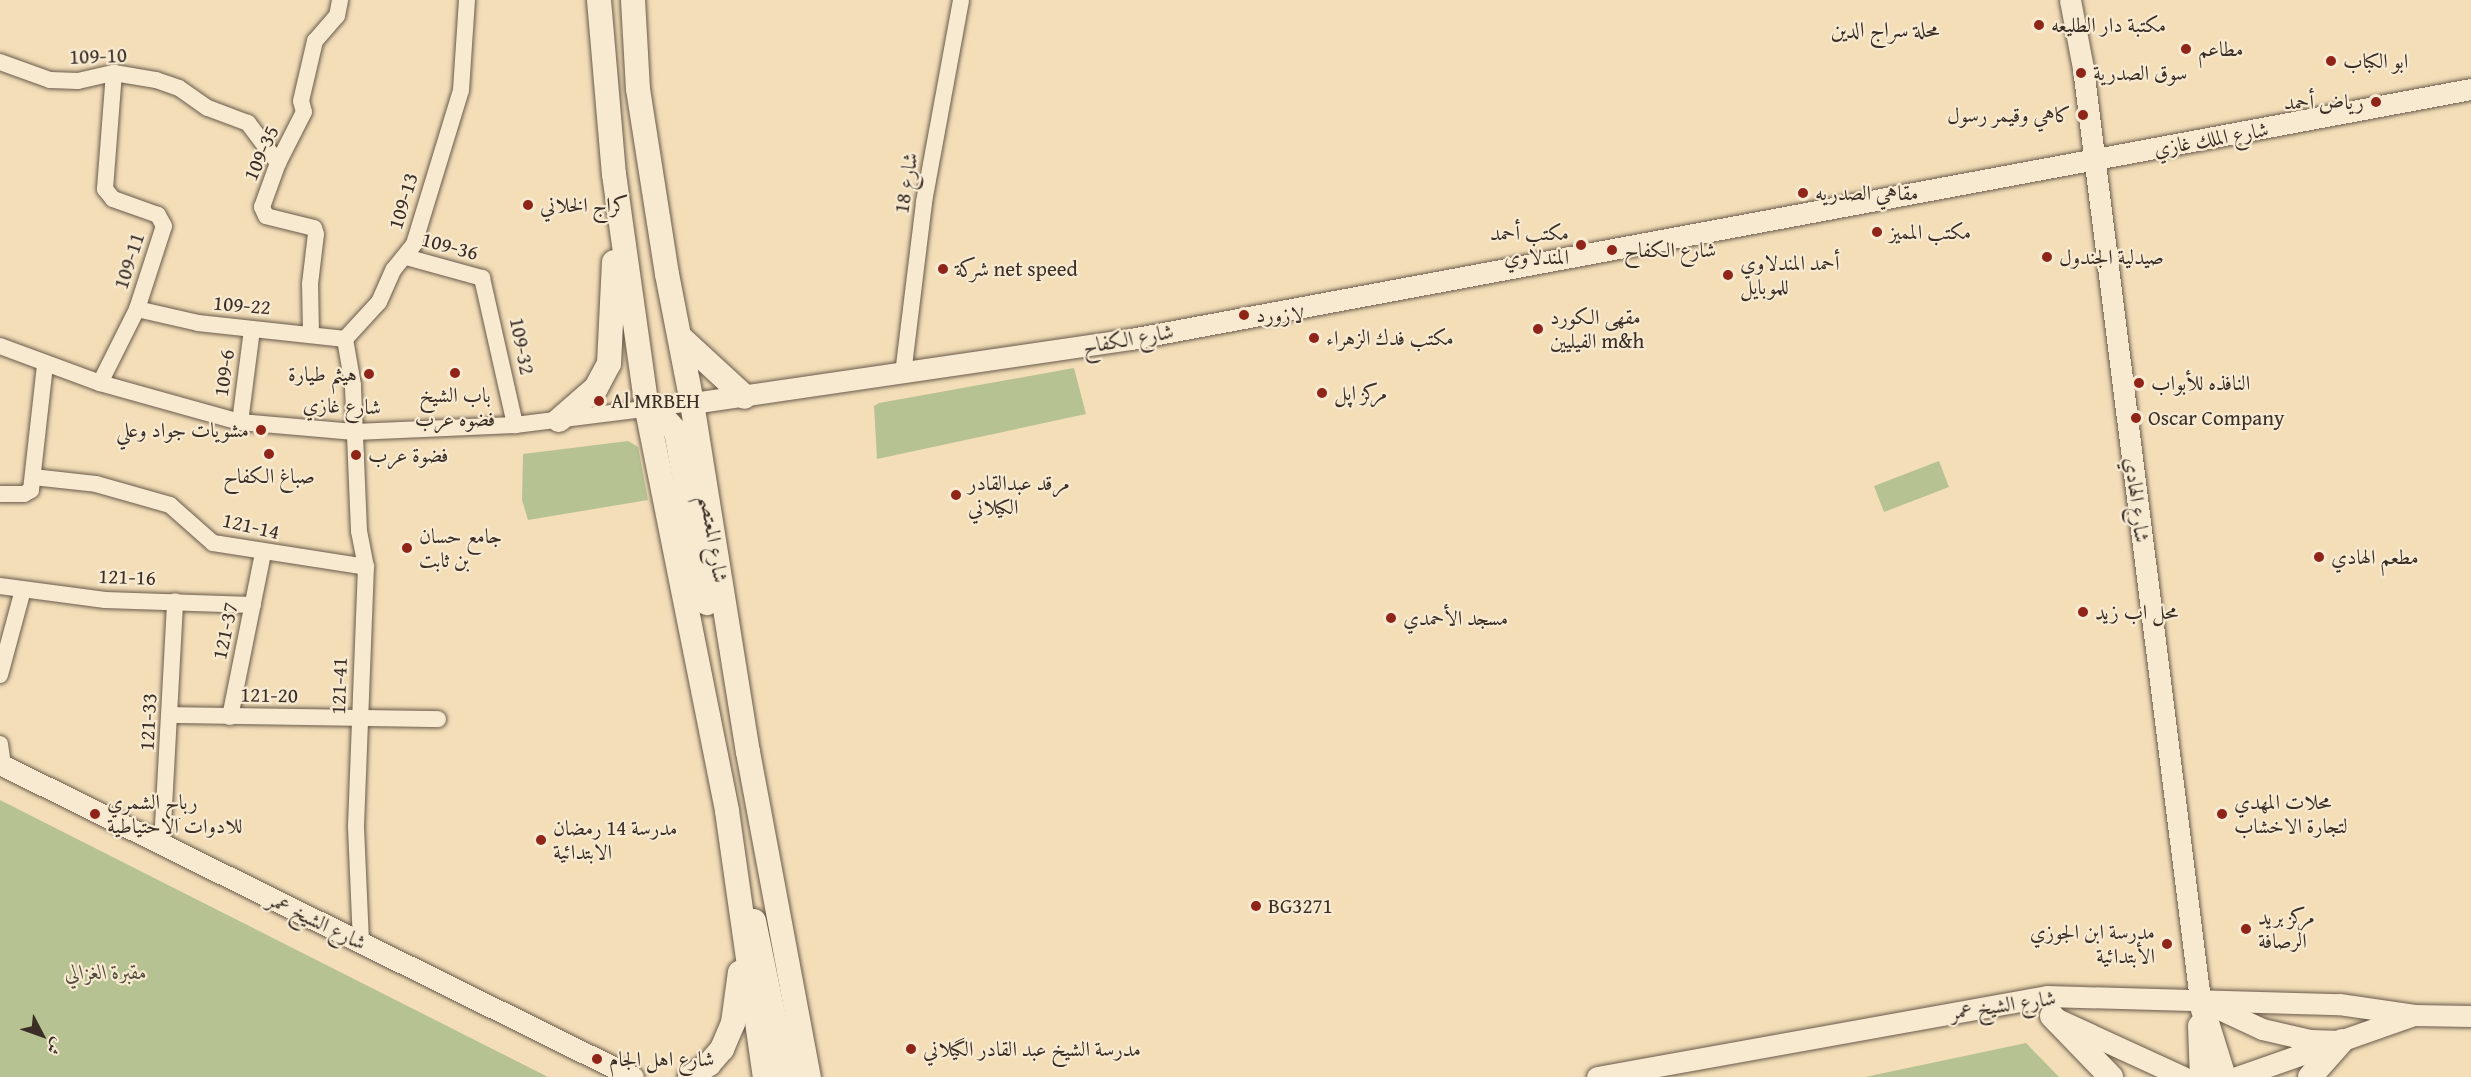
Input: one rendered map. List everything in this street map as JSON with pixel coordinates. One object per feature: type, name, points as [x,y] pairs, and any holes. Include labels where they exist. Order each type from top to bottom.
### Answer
[{"type":"main road","name":"شارع المعتصم","points":[[599,0],[616,197],[647,410],[727,811],[744,946],[765,1077]]},
{"type":"main road","name":"شارع المعتصم","points":[[633,0],[638,89],[692,403],[748,753],[808,1077]]},
{"type":"main road","points":[[558,420],[596,388],[609,364],[616,197]]},
{"type":"main road","points":[[680,337],[745,397]]},
{"type":"main road","points":[[647,410],[669,421],[680,442],[718,664],[748,753]]},
{"type":"main road","points":[[727,811],[769,980],[786,1077]]},
{"type":"main road","points":[[690,1077],[709,1064],[722,1049],[733,1023],[744,946]]},
{"type":"main road","points":[[2200,1000],[2202,1077]]},
{"type":"main road","points":[[2200,1000],[2224,1077]]},
{"type":"main road","points":[[2052,1016],[2111,1077]]},
{"type":"main road","points":[[2310,1077],[2343,1041]]},
{"type":"main road","points":[[804,1047],[816,1077]]},
{"type":"street","name":"109-35","points":[[310,334],[310,284],[316,234],[314,228],[263,212],[278,163],[304,112],[301,101],[315,41],[337,16],[340,0]]},
{"type":"street","name":"109-13","points":[[345,339],[379,302],[394,269],[406,257],[414,244],[461,90],[467,0]]},
{"type":"street","name":"شارع 18","points":[[903,374],[924,202],[961,0]]},
{"type":"street","name":"شارع الهادي","points":[[2070,0],[2083,68],[2092,160],[2200,1000]]},
{"type":"street","name":"109-10","points":[[0,62],[50,80],[78,81],[114,73],[156,80],[179,88],[208,108],[248,123],[278,163]]},
{"type":"street","name":"109-11","points":[[100,383],[137,309],[164,226],[158,215],[113,198],[105,189],[114,73]]},
{"type":"street","name":"شارع الملك غازي","points":[[2092,160],[2471,89]]},
{"type":"street","name":"شارع الكفاح","points":[[692,403],[1131,339],[2092,160]]},
{"type":"street","name":"109-36","points":[[406,257],[482,278]]},
{"type":"street","name":"109-32","points":[[482,278],[515,425]]},
{"type":"street","name":"109-22","points":[[137,309],[252,330],[345,339]]},
{"type":"street","name":"109-6","points":[[240,422],[252,330]]},
{"type":"street","points":[[345,339],[355,432]]},
{"type":"street","name":"شارع غازي","points":[[1,350],[100,383],[240,422],[355,432],[515,425],[692,403]]},
{"type":"street","points":[[0,494],[29,492],[33,477],[45,364]]},
{"type":"street","name":"121-41","points":[[355,432],[359,531],[366,567],[356,826],[361,942]]},
{"type":"street","name":"121-14","points":[[33,477],[96,484],[171,505],[213,543],[263,554],[366,567]]},
{"type":"street","name":"121-37","points":[[230,717],[263,554]]},
{"type":"street","name":"121-16","points":[[0,586],[105,600],[253,604]]},
{"type":"street","points":[[0,675],[23,590]]},
{"type":"street","name":"121-33","points":[[162,844],[171,715],[175,601]]},
{"type":"street","name":"121-20","points":[[171,715],[360,720],[438,719]]},
{"type":"street","points":[[0,744],[2,765]]},
{"type":"street","name":"شارع الشيخ عمر","points":[[2,765],[633,1077]]},
{"type":"street","name":"شارع الشيخ عمر","points":[[1597,1077],[2047,996],[2340,1004],[2414,1015],[2471,1016]]},
{"type":"street","points":[[2023,999],[2052,1016],[2182,1077]]},
{"type":"street","points":[[2200,1000],[2262,1029],[2310,1040],[2343,1041]]},
{"type":"street","name":"شارع الشيخ عمر","points":[[2237,1077],[2414,1015]]},
{"type":"green space","points":[[1074,368],[1086,414],[877,459],[874,406],[879,403]]},
{"type":"green space","points":[[628,441],[638,447],[648,500],[528,520],[522,500],[523,454]]},
{"type":"green space","points":[[1939,461],[1949,487],[1884,512],[1874,486]]},
{"type":"green space","name":"مقبرة الغزالي","points":[[0,800],[548,1077],[0,1077]]},
{"type":"green space","points":[[2026,1043],[2059,1077],[1865,1077]]},
{"type":"place","name":"مكتبة دار الطليعه","points":[[2039,25]]},
{"type":"place","name":"مطاعم","points":[[2186,49]]},
{"type":"place","name":"ابو الكباب","points":[[2331,61]]},
{"type":"place","name":"سوق الصدرية","points":[[2081,73]]},
{"type":"place","name":"رياض أحمد","points":[[2376,102]]},
{"type":"place","name":"كاهي وقيمر رسول","points":[[2083,115]]},
{"type":"place","name":"مقاهي الصدريه","points":[[1803,193]]},
{"type":"place","name":"كراج الخلاني","points":[[528,205]]},
{"type":"place","name":"مكتب المميز","points":[[1877,232]]},
{"type":"place","name":"مكتب أحمد المندلاوي","points":[[1581,245]]},
{"type":"place","name":"شارع الكفاح","points":[[1612,250]]},
{"type":"place","name":"صيدلية الجندول","points":[[2047,257]]},
{"type":"place","name":"شركة net speed","points":[[943,269]]},
{"type":"place","name":"أحمد المندلاوي للموبايل","points":[[1728,275]]},
{"type":"place","name":"لازورد","points":[[1244,315]]},
{"type":"place","name":"مقهى الكورد الفيليين m&h","points":[[1538,329]]},
{"type":"place","name":"مكتب فدك الزهراء","points":[[1314,338]]},
{"type":"place","name":"باب الشيخ فضوه عرب","points":[[455,373]]},
{"type":"place","name":"هيثم طيارة","points":[[369,374]]},
{"type":"place","name":"النافذه للأبواب","points":[[2139,383]]},
{"type":"place","name":"مركز اپل","points":[[1322,393]]},
{"type":"place","name":"Al MRBEH","points":[[599,401]]},
{"type":"place","name":"Oscar Company","points":[[2136,418]]},
{"type":"place","name":"مشويات جواد وعلي","points":[[261,430]]},
{"type":"place","name":"صباغ الكفاح","points":[[269,454]]},
{"type":"place","name":"فضوة عرب","points":[[356,455]]},
{"type":"place","name":"مرقد عبدالقادر الكيلاني","points":[[956,495]]},
{"type":"place","name":"جامع حسان بن ثابت","points":[[407,548]]},
{"type":"place","name":"مطعم الهادي","points":[[2319,557]]},
{"type":"place","name":"محل اب زيد","points":[[2083,612]]},
{"type":"place","name":"مسجد الأحمدي","points":[[1391,618]]},
{"type":"place","name":"رباح الشمري للادوات الاحتياطية","points":[[95,814]]},
{"type":"place","name":"محلات المهدي لتجارة الاخشاب","points":[[2222,814]]},
{"type":"place","name":"مدرسة 14 رمضان الابتدائية","points":[[541,840]]},
{"type":"place","name":"BG3271","points":[[1256,906]]},
{"type":"place","name":"مركز بريد الرصافة","points":[[2246,929]]},
{"type":"place","name":"مدرسة ابن الجوزي الأبتدائية","points":[[2167,944]]},
{"type":"place","name":"مدرسة الشيخ عبد القادر الگيلاني","points":[[911,1049]]},
{"type":"place","name":"شارع اهل الجام","points":[[597,1059]]},
{"type":"district","name":"محلة سراج الدين","points":[[1885,30]]}]
